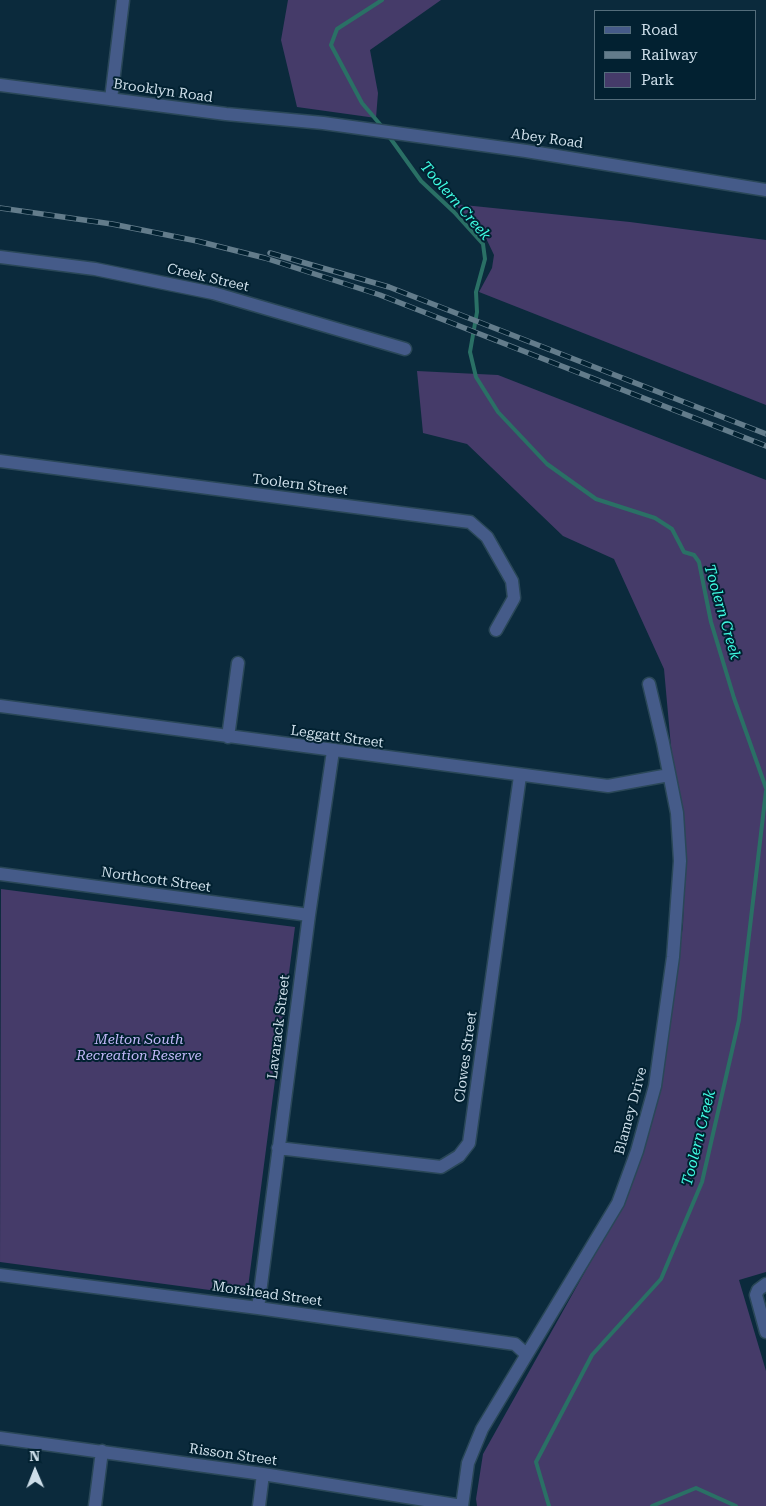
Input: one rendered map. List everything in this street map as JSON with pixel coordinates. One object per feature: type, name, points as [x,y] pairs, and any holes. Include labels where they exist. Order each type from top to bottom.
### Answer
[{"type":"street","points":[[111,99],[123,0]]},
{"type":"street","name":"Brooklyn Road","points":[[0,85],[226,114],[323,123]]},
{"type":"street","name":"Abey Road","points":[[323,123],[624,165],[766,190]]},
{"type":"street","name":"Creek Street","points":[[0,257],[95,269],[213,293],[405,349]]},
{"type":"street","name":"Toolern Street","points":[[0,461],[470,522],[487,536],[512,581],[514,598],[496,630]]},
{"type":"street","points":[[228,736],[238,664]]},
{"type":"street","name":"Blamey Drive","points":[[462,1506],[468,1463],[482,1429],[618,1203],[637,1151],[655,1086],[679,899],[680,861],[677,813],[648,684]]},
{"type":"street","name":"Leggatt Street","points":[[0,706],[520,776],[608,786],[669,775]]},
{"type":"street","name":"Lavarack Street","points":[[258,1308],[309,915],[333,751]]},
{"type":"street","name":"Clowes Street","points":[[278,1148],[441,1167],[459,1156],[469,1143],[520,776]]},
{"type":"street","name":"Northcott Street","points":[[0,874],[309,915]]},
{"type":"street","name":"Morshead Street","points":[[0,1276],[258,1308],[515,1344],[526,1354]]},
{"type":"street","points":[[766,1284],[758,1290],[756,1295],[766,1332]]},
{"type":"street","name":"Risson Street","points":[[0,1438],[263,1474],[462,1506]]},
{"type":"street","points":[[95,1506],[102,1451]]},
{"type":"street","points":[[259,1506],[263,1474]]},
{"type":"green space","points":[[288,0],[441,0],[370,50],[378,93],[376,118],[297,107],[281,40]]},
{"type":"green space","points":[[454,204],[630,222],[766,240],[766,405],[479,292],[492,268],[494,255],[485,236],[477,225]]},
{"type":"green space","points":[[417,371],[498,375],[766,480],[766,1272],[739,1280],[766,1371],[766,1506],[477,1506],[476,1499],[483,1454],[629,1193],[655,1110],[683,925],[685,840],[671,747],[664,669],[614,559],[563,536],[467,444],[423,433]]},
{"type":"green space","name":"Melton South Recreation Reserve","points":[[1,889],[295,927],[247,1295],[0,1262]]},
{"type":"waterway","name":"Toolern Creek","points":[[382,0],[337,29],[331,45],[362,103],[384,129]]},
{"type":"waterway","name":"Toolern Creek","points":[[388,135],[421,181],[454,212],[483,244],[485,259],[476,292],[477,312],[470,352],[476,377],[498,412],[547,464],[596,499],[655,518],[672,529],[684,552],[694,555],[699,562],[711,622],[734,698],[766,788]]},
{"type":"waterway","name":"Toolern Creek","points":[[549,1506],[536,1462],[592,1355],[661,1279],[702,1182],[739,1020],[766,791]]},
{"type":"waterway","name":"Toolern Creek","points":[[652,1506],[696,1488],[736,1506]]},
{"type":"railway","points":[[0,208],[112,224],[197,241],[265,258],[380,295],[766,446]]},
{"type":"railway","points":[[270,253],[389,287],[766,434]]}]
